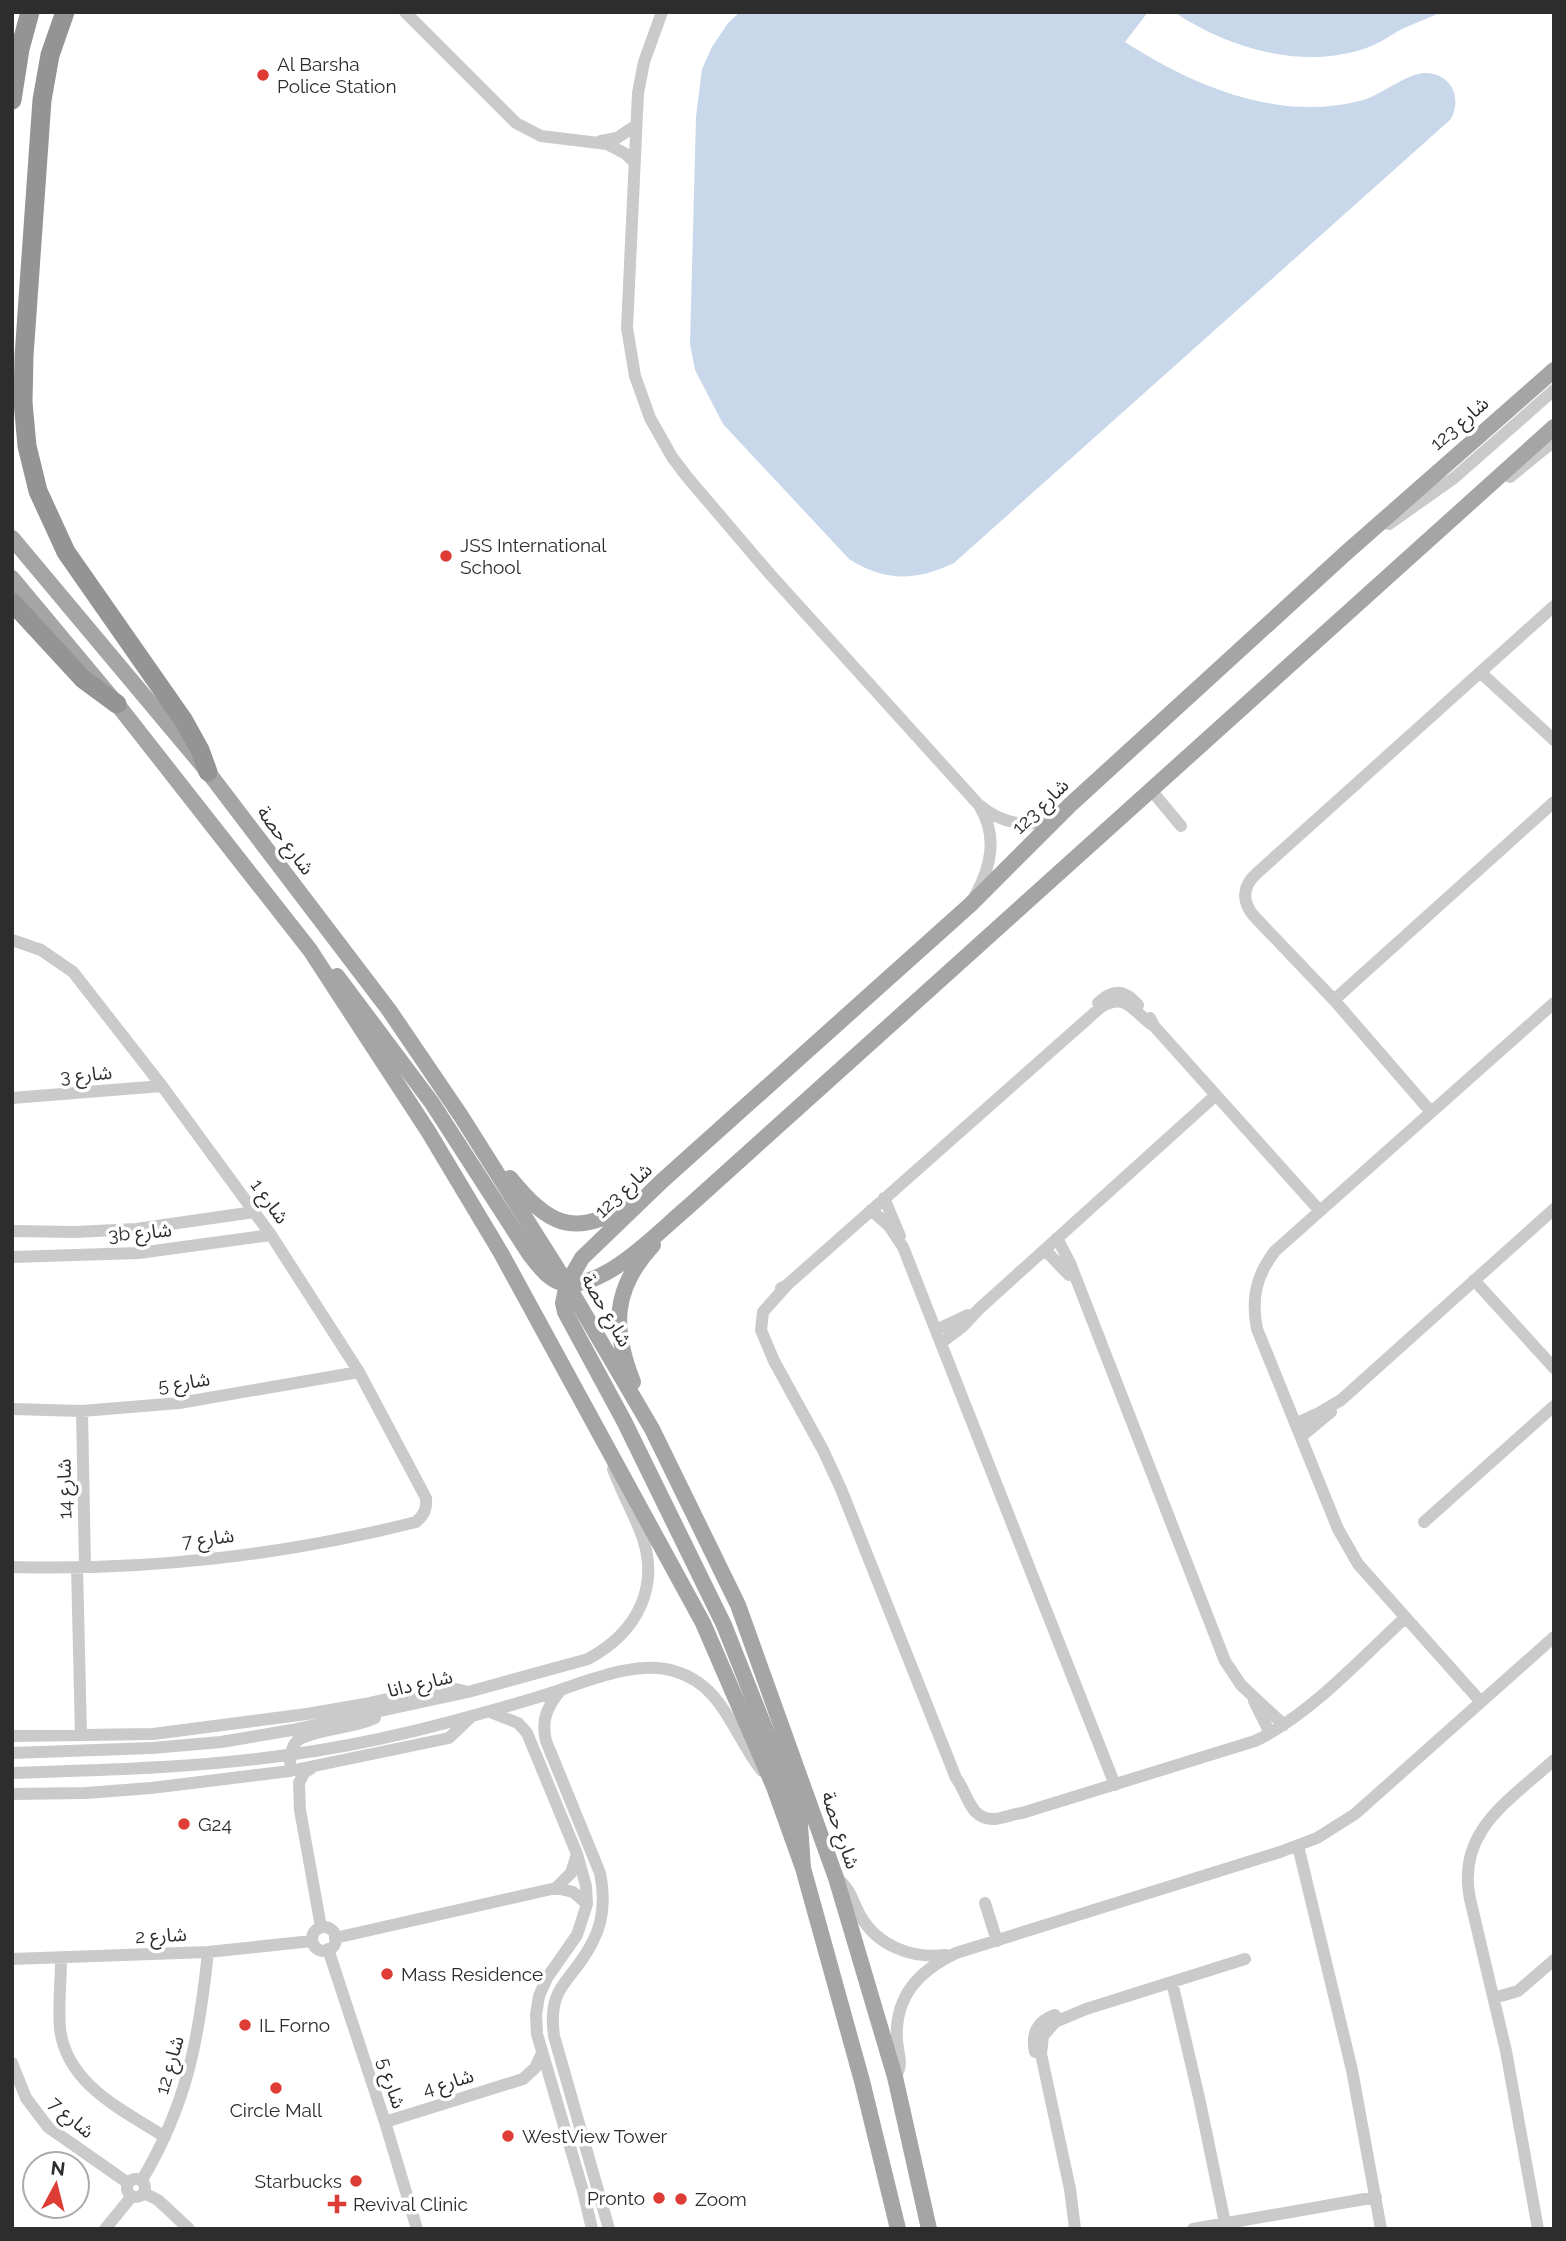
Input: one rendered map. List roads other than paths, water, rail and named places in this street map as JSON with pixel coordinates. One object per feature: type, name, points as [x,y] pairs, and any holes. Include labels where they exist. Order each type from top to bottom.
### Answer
[{"type":"highway","points":[[12,100],[18,59],[30,12]]},
{"type":"highway","points":[[65,12],[50,55],[42,100],[24,356],[23,402],[27,446],[42,501],[66,552],[190,730],[208,772]]},
{"type":"highway","points":[[12,602],[74,669],[94,688],[117,704]]},
{"type":"main road","name":"شارع 123","points":[[567,1284],[582,1258],[662,1181],[971,905],[1070,805],[1347,552],[1554,370]]},
{"type":"main road","points":[[310,950],[344,984],[424,1092],[530,1255],[548,1275],[567,1284],[584,1281],[612,1268],[688,1207],[1554,427]]},
{"type":"main road","name":"شارع حصة","points":[[12,538],[208,772],[390,1010],[461,1116],[567,1284],[652,1429],[738,1605],[836,1878],[895,2077],[929,2229]]},
{"type":"main road","points":[[12,578],[117,704],[310,950],[428,1130],[488,1231],[703,1623],[775,1787],[803,1868],[862,2081],[898,2229]]},
{"type":"main road","points":[[461,1116],[525,1196],[552,1219],[583,1224],[604,1219],[662,1181]]},
{"type":"main road","points":[[652,1429],[620,1345],[618,1319],[623,1294],[633,1270],[688,1207]]},
{"type":"main road","points":[[567,1284],[563,1303],[565,1312],[624,1421],[724,1625],[769,1734],[795,1804],[803,1846],[803,1868]]},
{"type":"street","points":[[405,12],[516,123],[541,136],[598,142],[617,148],[633,161]]},
{"type":"street","points":[[662,12],[644,62],[635,126],[627,328],[635,376],[660,438],[688,478],[769,573],[978,804],[997,817],[1018,823],[1052,818],[1070,805]]},
{"type":"street","points":[[598,142],[617,138],[635,126]]},
{"type":"street","points":[[1347,552],[1369,540],[1454,478],[1554,390]]},
{"type":"street","points":[[1450,520],[1491,492],[1554,441]]},
{"type":"street","points":[[1431,1112],[1334,1000],[1253,915],[1244,899],[1245,889],[1256,874],[1554,606]]},
{"type":"street","points":[[1480,672],[1554,740]]},
{"type":"street","points":[[1151,790],[1181,826]]},
{"type":"street","points":[[1334,1000],[1554,803]]},
{"type":"street","points":[[971,905],[986,874],[991,854],[988,823],[978,804]]},
{"type":"street","name":"شارع 1","points":[[12,940],[41,950],[73,972],[162,1086],[271,1235],[359,1372],[426,1498],[427,1507],[423,1516],[416,1522],[407,1524]]},
{"type":"street","points":[[1320,1211],[1154,1026],[1130,1005],[1115,1001],[1105,1004],[1082,1021],[758,1309],[753,1321],[755,1332],[768,1356],[774,1361],[837,1479],[956,1777],[966,1812],[977,1824],[993,1825],[1022,1813],[1238,1747],[1270,1733],[1284,1725],[1405,1618]]},
{"type":"street","points":[[1481,1702],[1358,1564],[1347,1547],[1257,1329],[1254,1296],[1261,1272],[1275,1251],[1554,1003]]},
{"type":"street","name":"شارع 3","points":[[12,1098],[162,1086]]},
{"type":"street","points":[[938,1336],[962,1327],[1216,1095]]},
{"type":"street","points":[[884,1198],[1115,1785]]},
{"type":"street","points":[[1302,1436],[1323,1420],[1340,1401],[1554,1209]]},
{"type":"street","points":[[871,1210],[889,1226],[903,1247]]},
{"type":"street","name":"3b شارع","points":[[12,1231],[136,1229],[254,1212]]},
{"type":"street","name":"3b شارع","points":[[12,1256],[139,1253],[271,1235]]},
{"type":"street","points":[[1057,1238],[1070,1263],[1078,1290],[1219,1648],[1232,1673],[1251,1695],[1284,1725]]},
{"type":"street","points":[[1045,1250],[1066,1270],[1078,1290]]},
{"type":"street","points":[[1474,1280],[1554,1368]]},
{"type":"street","name":"شارع 5","points":[[12,1409],[82,1411],[178,1403],[359,1372]]},
{"type":"street","points":[[1297,1423],[1340,1401]]},
{"type":"street","points":[[1424,1522],[1554,1406]]},
{"type":"street","name":"شارع 14","points":[[80,1735],[82,1411]]},
{"type":"street","name":"شارع دانا","points":[[12,1753],[152,1748],[220,1742],[468,1692],[588,1659],[605,1650],[632,1624],[641,1608],[647,1578],[646,1548],[620,1489],[607,1445]]},
{"type":"street","name":"شارع 7","points":[[12,1567],[166,1563],[269,1550],[407,1524]]},
{"type":"street","points":[[895,2077],[900,2067],[897,2029],[903,2000],[920,1976],[931,1966],[957,1953],[1298,1846],[1355,1814],[1554,1637]]},
{"type":"street","points":[[12,1773],[194,1764],[291,1755],[380,1739],[471,1717],[633,1669],[653,1667],[690,1676],[706,1687],[719,1701],[750,1754],[775,1787]]},
{"type":"street","points":[[12,1736],[153,1734],[365,1704],[444,1686],[468,1692]]},
{"type":"street","points":[[560,1691],[544,1716],[543,1728],[600,1873],[603,1909],[592,1944],[561,1985],[554,2001],[552,2019],[554,2036],[609,2229]]},
{"type":"street","points":[[1251,1695],[1270,1733]]},
{"type":"street","points":[[321,1927],[300,1810],[290,1771],[291,1755],[295,1744],[301,1738],[366,1723],[384,1710]]},
{"type":"street","points":[[490,1712],[518,1723],[527,1732],[577,1854],[586,1886],[587,1904],[577,1936],[547,1978],[539,1996],[536,2025],[592,2229]]},
{"type":"street","points":[[12,1794],[86,1793],[151,1788],[290,1771],[449,1738],[471,1717]]},
{"type":"street","points":[[1538,2229],[1511,2077],[1467,1886],[1469,1856],[1477,1835],[1491,1817],[1554,1760]]},
{"type":"street","points":[[151,1788],[194,1764]]},
{"type":"street","points":[[300,1810],[299,1783],[304,1773],[313,1767]]},
{"type":"street","points":[[559,1811],[563,1804],[573,1807]]},
{"type":"street","points":[[1298,1846],[1352,2070],[1381,2229]]},
{"type":"street","points":[[555,1888],[571,1873],[577,1854]]},
{"type":"street","points":[[836,1878],[851,1894],[866,1924],[886,1942],[908,1953],[920,1955],[957,1953]]},
{"type":"street","points":[[332,1944],[332,1930],[321,1927],[315,1931],[312,1941],[318,1949],[555,1888],[573,1892],[587,1904]]},
{"type":"street","points":[[985,1903],[997,1941]]},
{"type":"street","name":"شارع 2","points":[[12,1959],[208,1952],[312,1941]]},
{"type":"street","name":"شارع 5","points":[[332,1944],[417,2229]]},
{"type":"street","name":"شارع 12","points":[[105,2229],[136,2188],[176,2112],[193,2059],[203,2005],[208,1952]]},
{"type":"street","points":[[61,1959],[60,2028],[70,2061],[91,2088],[165,2137]]},
{"type":"street","points":[[1083,2229],[1033,2045],[1035,2031],[1041,2022],[1049,2017],[1078,2008],[1086,2009],[1245,1959]]},
{"type":"street","points":[[1494,1998],[1518,1991],[1554,1960]]},
{"type":"street","points":[[1172,1982],[1225,2223]]},
{"type":"street","points":[[523,2079],[535,2068],[542,2053]]},
{"type":"street","name":"شارع 7","points":[[12,2063],[15,2082],[48,2127],[136,2188],[158,2200],[189,2229]]},
{"type":"street","points":[[523,2079],[539,2082],[554,2090]]},
{"type":"street","name":"شارع 4","points":[[385,2122],[523,2079]]},
{"type":"street","points":[[1070,2189],[1075,2229]]},
{"type":"street","points":[[1193,2229],[1376,2197]]},
{"type":"water","points":[[740,12],[1148,12],[1125,42],[1179,73],[1238,96],[1300,107],[1332,106],[1363,100],[1412,76],[1426,73],[1435,74],[1448,82],[1455,95],[1454,111],[1451,119],[954,563],[914,576],[888,575],[862,567],[849,559],[723,424],[695,370],[690,344],[696,117],[702,69],[712,47],[728,23]]},
{"type":"water","points":[[1174,12],[1442,12],[1369,47],[1345,54],[1319,57],[1294,56],[1243,46]]},
{"type":"place","name":"Al Barsha Police Station","points":[[263,75]]},
{"type":"place","name":"JSS International School","points":[[446,556]]},
{"type":"place","name":"G24","points":[[184,1824]]},
{"type":"place","name":"Mass Residence","points":[[387,1974]]},
{"type":"place","name":"IL Forno","points":[[245,2025]]},
{"type":"place","name":"Circle Mall","points":[[276,2088]]},
{"type":"place","name":"WestView Tower","points":[[508,2136]]},
{"type":"place","name":"Starbucks","points":[[356,2181]]},
{"type":"place","name":"Pronto","points":[[659,2198]]},
{"type":"place","name":"Zoom","points":[[681,2199]]},
{"type":"place","name":"Revival Clinic","points":[[337,2204]]}]
